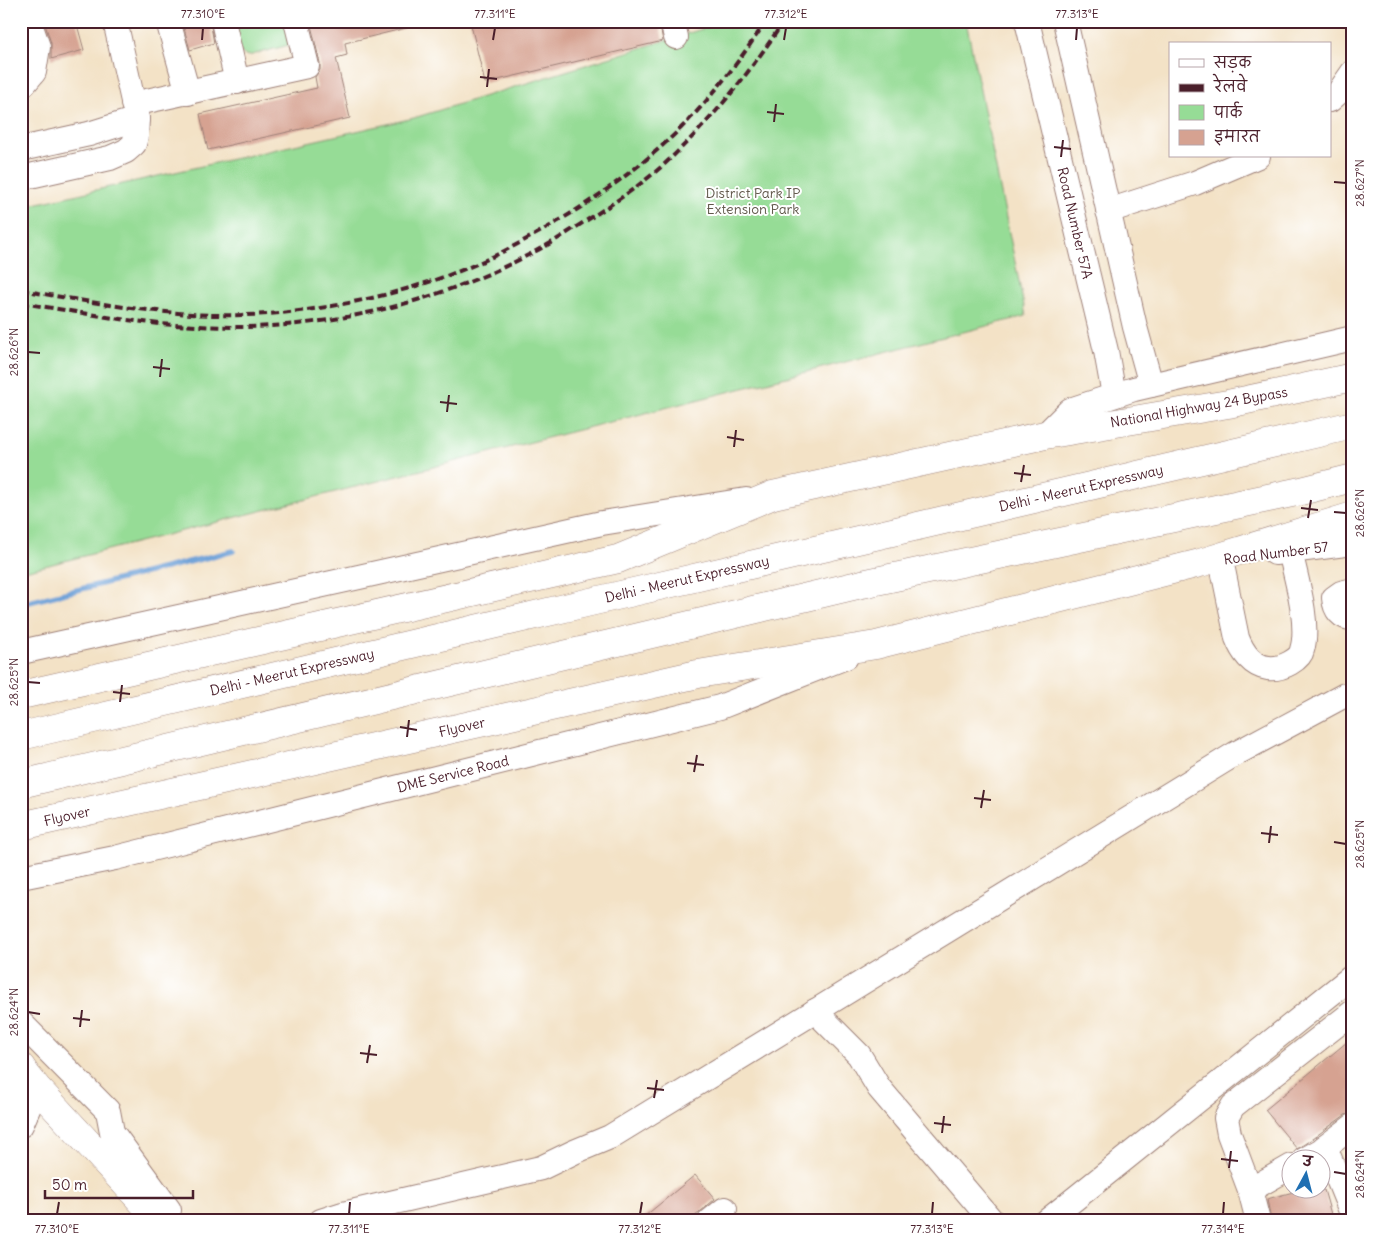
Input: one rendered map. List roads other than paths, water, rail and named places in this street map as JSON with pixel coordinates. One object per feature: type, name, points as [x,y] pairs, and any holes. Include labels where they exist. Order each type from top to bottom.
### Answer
[{"type":"main road","name":"National Highway 24 Bypass","points":[[773,495],[1045,436],[1228,404],[1353,377]]},
{"type":"main road","name":"Delhi - Meerut Expressway","points":[[21,736],[1353,425]]},
{"type":"main road","points":[[21,784],[862,584],[1291,493],[1353,478]]},
{"type":"main road","points":[[21,695],[618,559],[773,495]]},
{"type":"main road","name":"Flyover","points":[[21,826],[698,674],[876,645],[1211,561],[1353,516]]},
{"type":"main road","points":[[27,1076],[164,1215]]},
{"type":"street","points":[[21,85],[34,72],[38,47],[29,21]]},
{"type":"street","points":[[21,178],[110,158],[126,151],[134,144],[136,136],[135,111],[114,21]]},
{"type":"street","points":[[168,21],[188,93]]},
{"type":"street","points":[[223,21],[237,82]]},
{"type":"street","points":[[21,149],[89,134],[135,111],[188,93],[307,66],[296,21]]},
{"type":"street","name":"Road Number 57A","points":[[1027,21],[1104,341],[1114,396]]},
{"type":"street","points":[[1065,21],[1135,327],[1151,385]]},
{"type":"street","points":[[1332,98],[1339,92],[1353,72]]},
{"type":"street","points":[[1108,211],[1195,184],[1254,158]]},
{"type":"street","points":[[1045,436],[1070,410],[1134,389],[1353,338]]},
{"type":"street","points":[[21,652],[602,522],[773,495]]},
{"type":"street","name":"Road Number 57","points":[[1211,561],[1353,543]]},
{"type":"street","points":[[1211,561],[1241,649],[1262,668],[1273,669],[1284,667],[1296,660],[1302,651],[1305,632],[1290,551]]},
{"type":"street","points":[[1353,590],[1341,593],[1334,598],[1334,605],[1340,615],[1346,618],[1353,618]]},
{"type":"street","name":"DME Service Road","points":[[22,876],[115,858],[720,707],[876,645]]},
{"type":"street","points":[[320,1221],[346,1217],[541,1168],[610,1137],[1235,754],[1345,695],[1353,693]]},
{"type":"street","points":[[1047,1221],[1353,976]]},
{"type":"street","points":[[815,1011],[859,1055],[879,1088],[992,1221]]},
{"type":"street","points":[[1258,1221],[1250,1190],[1229,1134],[1226,1118],[1233,1106],[1353,1012]]},
{"type":"street","points":[[21,1023],[108,1111],[112,1132],[164,1215]]},
{"type":"street","points":[[21,1124],[27,1076]]},
{"type":"street","points":[[1320,1150],[1353,1126]]},
{"type":"street","points":[[1325,1147],[1353,1216]]},
{"type":"street","points":[[1250,1190],[1282,1172]]},
{"type":"waterway","points":[[21,604],[233,551]]},
{"type":"railway","points":[[21,290],[161,311],[188,314],[245,315],[307,310],[339,305],[403,290],[434,280],[492,257],[538,233],[581,207],[633,170],[670,139],[704,103],[737,63],[766,21]]},
{"type":"railway","points":[[21,303],[160,324],[247,327],[322,321],[396,306],[433,295],[502,268],[536,251],[638,186],[669,160],[722,105],[784,21]]},
{"type":"park label","name":"District Park IP Extension Park","points":[[753,202]]}]
